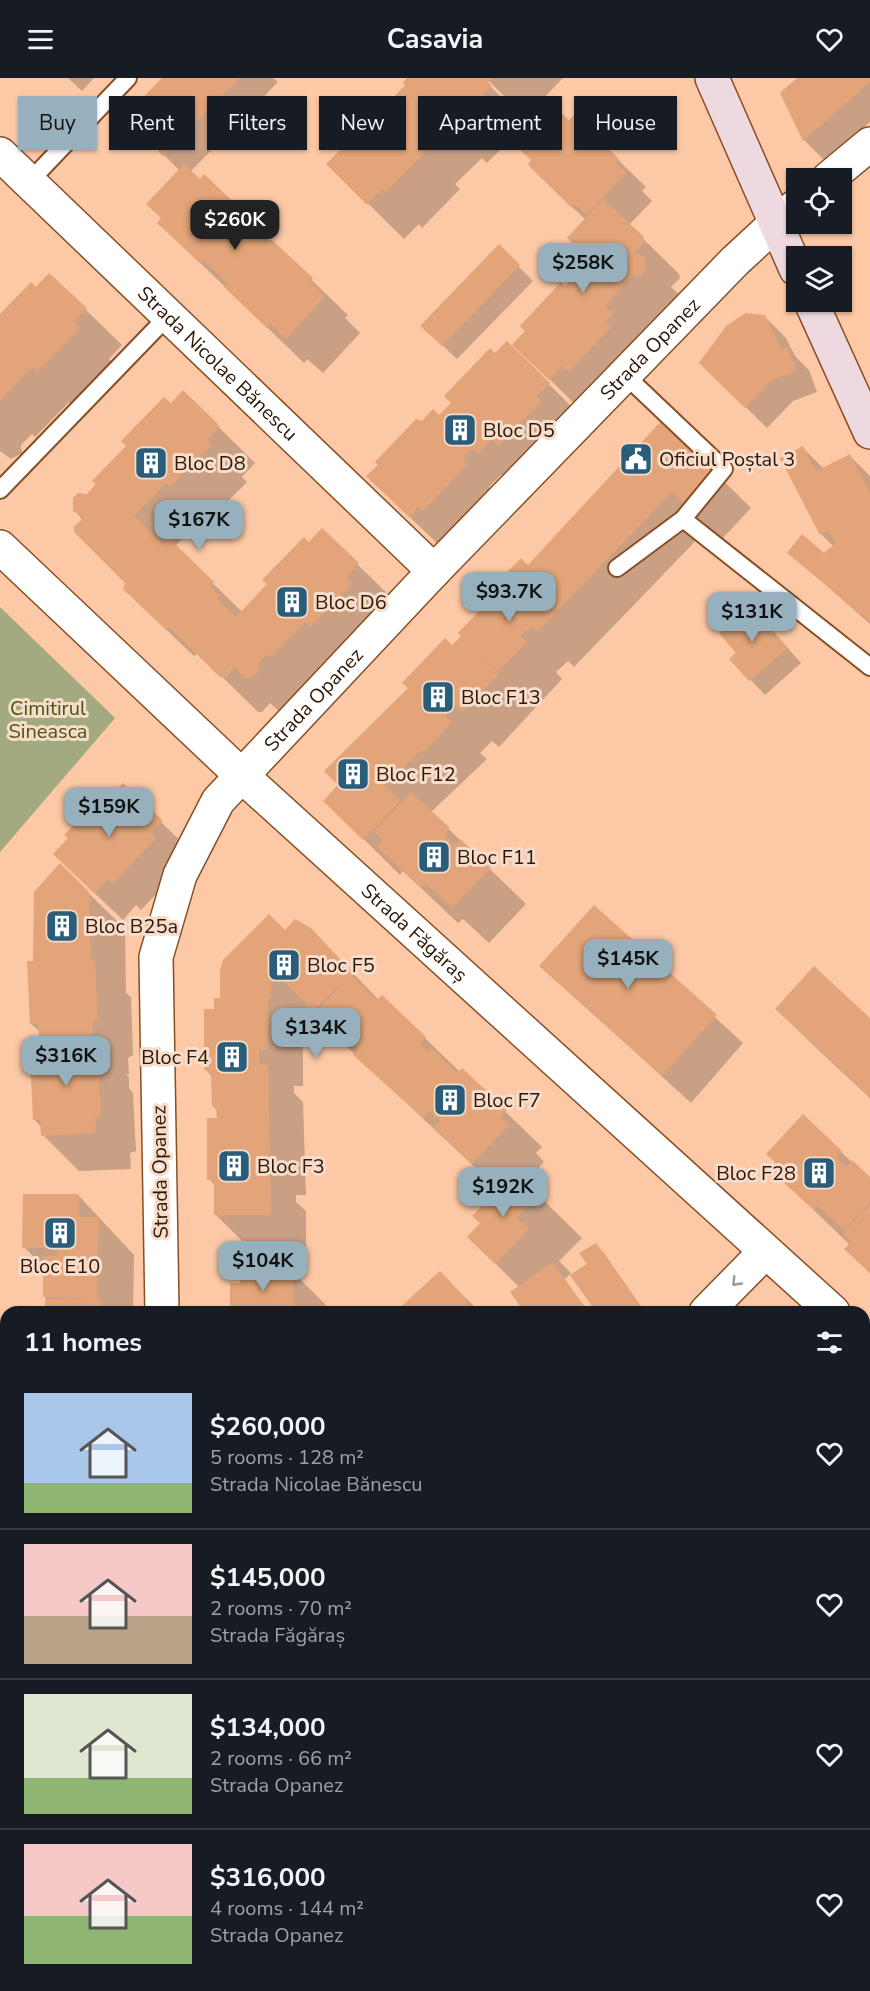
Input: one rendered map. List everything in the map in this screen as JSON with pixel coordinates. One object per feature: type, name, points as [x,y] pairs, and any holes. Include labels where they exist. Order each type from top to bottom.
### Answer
[{"type":"main road","points":[[712,78],[786,215]]},
{"type":"main road","points":[[816,312],[870,432]]},
{"type":"street","points":[[841,168],[870,144]]},
{"type":"street","name":"Strada Nicolae Bănescu","points":[[0,154],[434,570]]},
{"type":"street","name":"Strada Opanez","points":[[162,1306],[156,957],[180,875],[218,801],[434,570],[735,261],[786,215]]},
{"type":"street","name":"Strada Făgăraș","points":[[0,547],[241,775],[826,1306]]},
{"type":"street","points":[[712,1306],[765,1252]]},
{"type":"lane","points":[[29,182],[128,78]]},
{"type":"lane","points":[[0,490],[168,316]]},
{"type":"lane","points":[[617,568],[683,519],[724,468],[625,375]]},
{"type":"lane","points":[[683,519],[870,667]]},
{"type":"green space","name":"Cimitirul Sineasca","points":[[0,607],[115,718],[0,852]]},
{"type":"building","points":[[162,78],[240,78],[222,96],[207,96],[207,111],[195,124],[195,96],[144,96]]},
{"type":"building","points":[[407,78],[492,78],[488,82],[492,86],[482,96],[418,96],[418,150],[426,152],[385,193],[382,189],[367,205],[326,164],[340,150],[406,150],[406,96],[394,96],[405,85],[403,82]]},
{"type":"building","points":[[797,78],[870,78],[870,82],[803,141],[780,93]]},
{"type":"building","points":[[562,114],[569,120],[574,115],[574,150],[610,150],[619,159],[616,163],[626,173],[586,215],[575,204],[571,207],[528,165],[531,160],[520,150],[562,150]]},
{"type":"building","points":[[157,150],[169,150],[163,156]]},
{"type":"building","points":[[184,164],[200,179],[204,174],[247,215],[241,221],[266,244],[271,239],[313,278],[310,282],[325,296],[286,339],[271,324],[267,328],[224,287],[227,283],[204,261],[201,264],[157,223],[161,218],[146,204]]},
{"type":"building","points":[[603,199],[644,237],[644,242],[634,252],[645,258],[646,271],[641,276],[633,275],[605,306],[613,314],[605,322],[611,327],[569,372],[562,366],[549,380],[512,345],[525,331],[520,326],[561,282],[565,286],[574,277],[571,275],[587,258],[567,238]]},
{"type":"building","points":[[499,244],[520,265],[442,346],[420,326]]},
{"type":"building","points":[[49,273],[87,308],[74,322],[80,328],[37,372],[32,367],[0,401],[0,314],[31,282],[36,287]]},
{"type":"building","points":[[746,313],[765,315],[781,349],[787,347],[797,371],[772,380],[745,408],[699,363],[726,326]]},
{"type":"building","name":"Bloc D5","points":[[507,341],[550,383],[537,396],[542,401],[499,446],[492,439],[478,454],[472,449],[463,459],[468,464],[423,511],[419,507],[409,517],[366,476],[378,465],[375,462],[416,419],[422,421],[433,409],[439,415],[451,403],[444,396],[490,348],[495,353]]},
{"type":"building","points":[[183,390],[220,426],[207,440],[212,445],[170,487],[166,483],[134,516],[163,544],[169,538],[214,582],[210,587],[220,596],[217,599],[236,617],[267,584],[262,580],[304,537],[309,542],[322,528],[359,563],[347,577],[353,583],[310,627],[305,622],[271,657],[267,654],[258,664],[259,672],[247,679],[242,677],[235,666],[226,677],[220,677],[169,627],[166,630],[123,589],[125,583],[74,532],[74,527],[84,517],[73,511],[73,498],[78,493],[87,494],[96,484],[92,481],[126,446],[121,441],[164,397],[171,403]]},
{"type":"building","points":[[663,419],[716,471],[685,504],[672,492],[537,632],[531,626],[521,636],[527,642],[498,672],[466,642],[499,674],[462,712],[455,706],[445,716],[452,722],[423,753],[400,732],[420,751],[391,781],[381,771],[376,777],[400,801],[363,840],[323,801],[338,785],[324,771],[408,688],[402,683],[445,638],[452,645],[461,636],[458,633],[483,607],[478,602],[521,558],[528,565]]},
{"type":"building","points":[[803,446],[816,471],[850,454],[870,493],[870,622],[787,553],[802,534],[824,553],[836,543],[828,531],[820,535],[780,458]]},
{"type":"building","points":[[750,605],[788,648],[749,681],[729,659],[736,653],[719,633]]},
{"type":"building","points":[[123,783],[163,821],[151,832],[156,838],[113,884],[108,879],[95,894],[53,854],[68,838],[64,835],[107,791],[111,795]]},
{"type":"building","name":"Bloc F11","points":[[411,792],[450,828],[444,836],[454,845],[460,839],[491,867],[452,908],[426,884],[421,888],[377,847],[383,840],[374,832]]},
{"type":"building","name":"Bloc B25a","points":[[60,863],[89,892],[91,960],[95,960],[98,1019],[92,1022],[93,1038],[39,1040],[38,1024],[30,1024],[27,961],[33,961],[34,892]]},
{"type":"building","points":[[594,905],[717,1015],[662,1076],[539,966]]},
{"type":"building","points":[[269,914],[285,930],[295,919],[311,928],[353,973],[351,975],[377,1000],[382,995],[426,1037],[420,1044],[428,1052],[432,1048],[457,1073],[462,1068],[507,1110],[500,1117],[509,1125],[472,1164],[433,1128],[440,1121],[430,1111],[423,1118],[353,1055],[359,1048],[349,1038],[342,1045],[312,1017],[346,979],[313,1011],[280,977],[271,985],[271,998],[268,998],[268,1050],[259,1050],[259,1064],[268,1065],[270,1159],[261,1159],[261,1174],[270,1174],[271,1215],[214,1215],[214,1180],[207,1180],[207,1118],[217,1118],[216,1106],[212,1106],[211,1071],[204,1070],[204,1009],[214,1009],[214,998],[220,998],[220,971],[223,960]]},
{"type":"building","points":[[814,966],[870,1018],[870,1097],[775,1009]]},
{"type":"building","points":[[93,1039],[94,1056],[98,1055],[101,1115],[95,1117],[96,1133],[41,1136],[40,1120],[33,1120],[30,1057],[36,1056],[35,1042]]},
{"type":"building","name":"Bloc F28","points":[[803,1114],[842,1151],[836,1157],[846,1167],[852,1160],[870,1177],[870,1202],[844,1230],[818,1206],[814,1210],[769,1169],[775,1162],[766,1154]]},
{"type":"building","points":[[516,1171],[540,1194],[517,1218],[529,1229],[495,1264],[467,1237],[480,1223],[472,1216]]},
{"type":"building","name":"Bloc E10","points":[[23,1194],[79,1194],[79,1217],[99,1217],[97,1299],[101,1299],[101,1306],[45,1306],[45,1299],[91,1298],[43,1297],[43,1256],[57,1256],[57,1248],[22,1248]]},
{"type":"building","points":[[870,1204],[870,1273],[844,1249],[851,1242],[842,1234]]},
{"type":"building","points":[[596,1243],[641,1306],[592,1306],[570,1275],[587,1264],[579,1253]]},
{"type":"building","points":[[553,1262],[584,1306],[520,1306],[510,1292]]},
{"type":"building","points":[[239,1271],[293,1271],[294,1306],[230,1306],[230,1283],[240,1283]]},
{"type":"building","points":[[440,1271],[469,1302],[465,1306],[402,1306]]},
{"type":"place","name":"Bloc D5","points":[[460,430]]},
{"type":"place","name":"Oficiul Poștal 3","points":[[636,459]]},
{"type":"place","name":"Bloc D8","points":[[151,463]]},
{"type":"place","name":"Bloc D6","points":[[292,602]]},
{"type":"place","name":"Bloc F13","points":[[438,697]]},
{"type":"place","name":"Bloc F12","points":[[353,774]]},
{"type":"place","name":"Bloc F11","points":[[434,857]]},
{"type":"place","name":"Bloc B25a","points":[[62,926]]},
{"type":"place","name":"Bloc F5","points":[[284,965]]},
{"type":"place","name":"Bloc F4","points":[[232,1057]]},
{"type":"place","name":"Bloc F7","points":[[450,1100]]},
{"type":"place","name":"Bloc F3","points":[[234,1166]]},
{"type":"place","name":"Bloc F28","points":[[819,1173]]},
{"type":"place","name":"Bloc E10","points":[[60,1233]]}]
